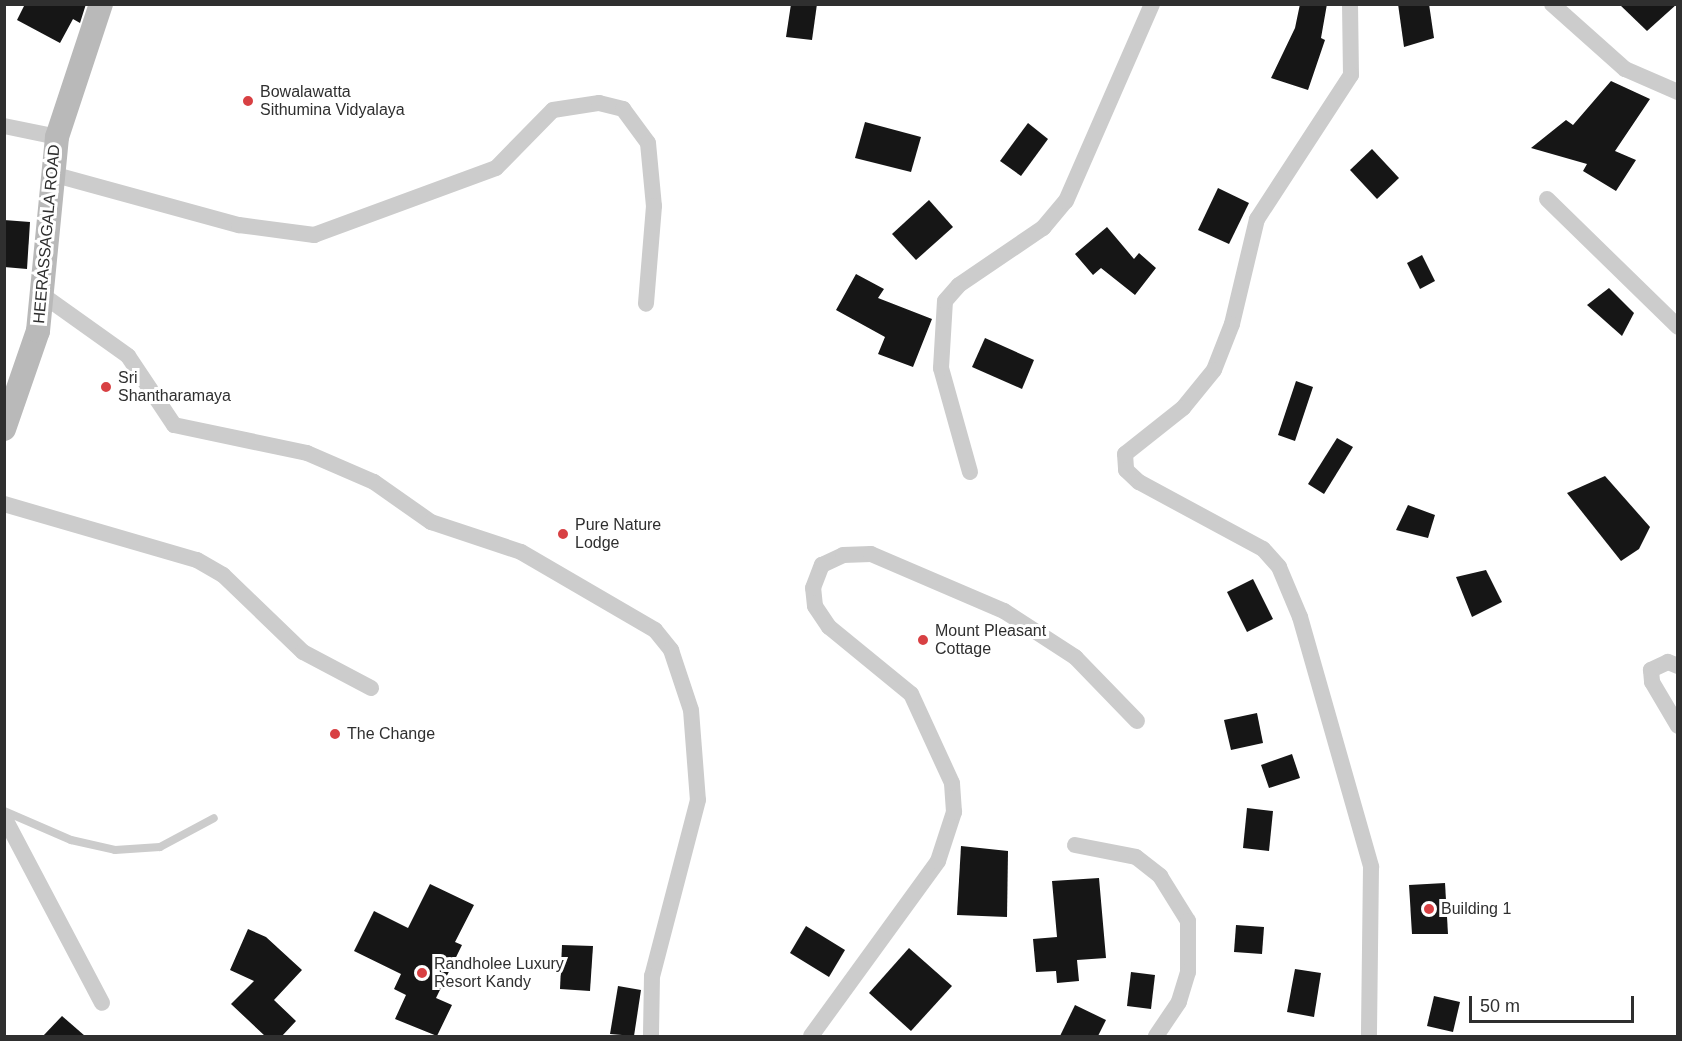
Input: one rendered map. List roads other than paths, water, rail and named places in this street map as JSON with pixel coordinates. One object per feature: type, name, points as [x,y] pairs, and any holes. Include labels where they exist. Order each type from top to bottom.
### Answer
[{"type":"street","name":"HEERASSAGALA ROAD","points":[[4,429],[38,331],[44,296],[52,174],[57,137],[101,4]]},
{"type":"street","points":[[970,472],[941,368],[945,302],[959,285],[1043,228],[1066,201],[1152,4]]},
{"type":"street","points":[[1350,4],[1351,75],[1257,219],[1232,324],[1214,370],[1183,408],[1125,454],[1126,470],[1139,482],[1263,549],[1279,567],[1296,607],[1371,867],[1369,1036]]},
{"type":"street","points":[[1552,4],[1625,69],[1677,92]]},
{"type":"street","points":[[52,174],[239,225],[314,235],[496,168],[554,110],[599,103],[622,109],[648,144],[654,206],[646,304]]},
{"type":"street","points":[[4,126],[57,137]]},
{"type":"street","points":[[1547,199],[1677,327]]},
{"type":"street","points":[[44,296],[128,356],[174,425],[307,453],[374,482],[431,522],[521,552],[655,630],[671,650],[691,710],[698,800],[652,976],[651,1036]]},
{"type":"street","points":[[4,504],[197,560],[223,575],[303,652],[371,688]]},
{"type":"street","points":[[813,1036],[938,861],[954,812],[952,783],[911,694],[829,627],[816,606],[813,588],[822,565],[843,555],[871,554],[1004,611],[1075,657],[1137,721]]},
{"type":"street","points":[[1677,666],[1668,663],[1651,670],[1652,682],[1677,726]]},
{"type":"street","points":[[4,817],[102,1003]]},
{"type":"street","points":[[1075,845],[1136,857],[1160,876],[1188,921],[1188,972],[1179,1002],[1156,1036]]},
{"type":"lane","points":[[4,811],[71,840],[115,850],[160,847],[214,818]]},
{"type":"place","name":"Bowalawatta Sithumina Vidyalaya","points":[[248,101]]},
{"type":"place","name":"Sri Shantharamaya","points":[[106,387]]},
{"type":"place","name":"Pure Nature Lodge","points":[[563,534]]},
{"type":"place","name":"Mount Pleasant Cottage","points":[[923,640]]},
{"type":"place","name":"The Change","points":[[335,734]]},
{"type":"place","name":"Building 1","points":[[1429,909]]},
{"type":"place","name":"Randholee Luxury Resort Kandy","points":[[422,973]]}]
